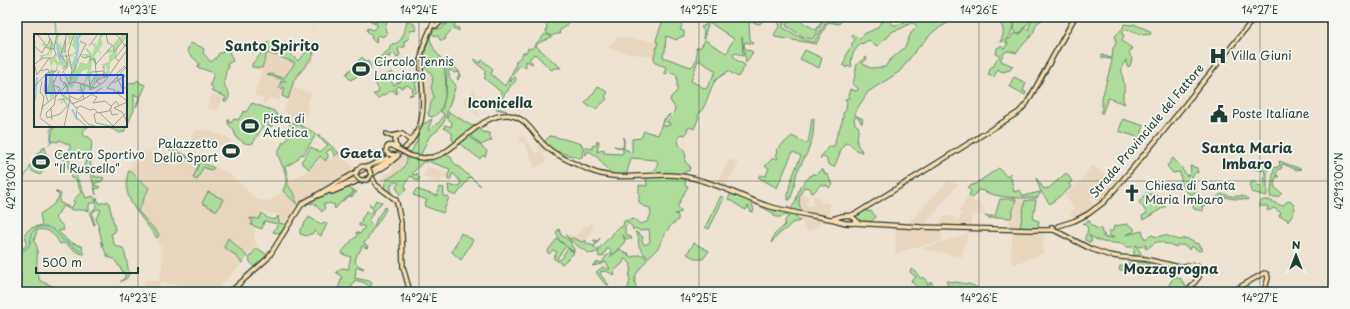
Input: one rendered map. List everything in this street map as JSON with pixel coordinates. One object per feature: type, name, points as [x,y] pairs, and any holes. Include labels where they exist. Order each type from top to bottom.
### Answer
[{"type":"main road","points":[[832,219],[839,216],[849,216],[857,213],[1020,112],[1027,103],[1076,17]]},
{"type":"main road","name":"Strada Provinciale del Fattore","points":[[855,220],[860,223],[882,225],[1031,230],[1057,229],[1074,222],[1104,202],[1163,132],[1255,17]]},
{"type":"main road","points":[[367,180],[375,171],[393,161],[411,141],[418,130],[422,116],[424,90],[421,61],[422,52],[429,32],[436,21],[442,18]]},
{"type":"main road","points":[[396,154],[388,154],[386,151],[387,147],[392,145],[411,156],[423,158],[436,157],[448,151],[484,122],[500,115],[508,115],[519,118],[529,125],[542,144],[552,152],[596,173],[613,177],[665,175],[681,176],[703,181],[767,206],[846,223],[855,220]]},
{"type":"main road","points":[[386,134],[391,136],[399,134],[414,137]]},
{"type":"main road","points":[[398,149],[395,144],[395,138],[399,134],[405,136],[411,141]]},
{"type":"main road","points":[[230,292],[274,251],[299,208],[306,201],[371,170],[405,148]]},
{"type":"main road","points":[[313,198],[322,191],[356,174],[359,167],[363,166],[368,168],[396,154]]},
{"type":"main road","points":[[368,168],[376,185]]},
{"type":"main road","points":[[356,174],[359,181]]},
{"type":"main road","points":[[319,195],[326,194],[359,181],[367,180],[376,185],[397,203],[402,233],[403,267],[410,292]]},
{"type":"main road","points":[[855,220],[857,213]]},
{"type":"main road","points":[[838,221],[839,216]]},
{"type":"main road","points":[[849,216],[855,220]]},
{"type":"main road","points":[[1057,229],[1091,249],[1108,255],[1145,258],[1179,267],[1194,265],[1198,267],[1199,277],[1187,292]]},
{"type":"main road","points":[[1231,292],[1262,273],[1266,273],[1268,275],[1264,292]]},
{"type":"shaded area","points":[[309,17],[313,24],[316,52],[313,61],[297,77],[293,87],[311,93],[306,107],[309,110],[301,121],[285,113],[283,114],[294,80],[313,56],[315,43],[312,24]]},
{"type":"shaded area","points":[[616,37],[658,42],[654,58],[633,53],[632,55],[608,48]]},
{"type":"shaded area","points":[[267,53],[295,63],[284,78],[271,74],[267,75],[286,81],[279,101],[270,98],[264,104],[262,103],[264,99],[254,95],[262,71],[255,69],[255,67],[262,68]]},
{"type":"shaded area","points":[[427,68],[430,71],[433,83],[432,91],[434,97],[431,103],[425,103],[422,69]]},
{"type":"shaded area","points":[[474,89],[478,98],[479,117],[462,102]]},
{"type":"shaded area","points":[[212,94],[223,98],[218,111],[207,107]]},
{"type":"shaded area","points":[[282,116],[283,117],[273,135],[274,146],[286,180],[284,191],[279,197],[284,192],[297,204],[288,183],[309,169],[320,156],[325,162],[339,153],[353,167],[352,173],[306,200],[287,225],[278,223],[279,214],[263,212],[261,219],[254,219],[251,226],[255,228],[254,239],[257,244],[247,256],[228,239],[225,248],[235,255],[242,263],[217,289],[218,292],[177,292],[179,285],[161,282],[157,292],[148,292],[142,280],[159,281],[162,260],[156,239],[126,197],[125,178],[131,163],[145,151],[158,147],[170,147],[230,174],[255,198],[267,201],[280,194],[285,183],[283,172],[272,142],[273,132]],"holes":[[[158,148],[173,149],[212,167],[182,155],[177,164],[174,166],[168,153],[149,152],[142,156],[146,152]],[[140,157],[130,169],[149,187],[138,211],[158,234],[157,238],[163,252],[164,265],[161,248],[157,239],[127,196],[126,178],[132,164]]]},
{"type":"shaded area","points":[[197,130],[207,130],[228,137],[231,142],[201,151],[191,148],[192,134]]},
{"type":"shaded area","points":[[521,132],[535,153],[539,152],[540,149],[537,146],[539,144],[536,141],[537,140],[547,150],[542,152],[546,161],[535,168],[524,142],[521,143],[519,138],[522,137]]},
{"type":"shaded area","points":[[402,154],[407,156],[407,162],[399,173],[386,180],[385,184],[380,180],[384,174],[392,170],[392,164]]},
{"type":"shaded area","points":[[730,159],[739,164],[725,186],[717,182]]},
{"type":"shaded area","points":[[1092,165],[1117,185],[1101,203],[1088,195],[1096,207],[1075,220],[1069,212],[1074,208],[1064,194],[1079,183]]},
{"type":"shaded area","points":[[428,166],[449,174],[448,178],[442,177],[440,183],[423,177]]},
{"type":"shaded area","points":[[948,181],[958,184],[925,225],[907,224]]},
{"type":"shaded area","points":[[801,192],[809,197],[806,205],[813,205],[813,196],[820,197],[821,202],[830,203],[829,217],[804,212],[801,210],[798,204]]},
{"type":"shaded area","points":[[969,195],[973,198],[971,201],[979,202],[981,206],[985,208],[983,213],[989,214],[989,216],[971,215],[971,226],[938,225],[945,216],[955,217],[955,219],[959,220],[962,213],[959,213],[959,209]]},
{"type":"shaded area","points":[[1016,199],[1025,200],[1020,228],[1009,227],[1010,218]]},
{"type":"shaded area","points":[[795,214],[815,218],[816,221],[820,220],[821,223],[818,227],[807,232],[800,219]]},
{"type":"shaded area","points":[[591,223],[594,225],[591,228],[593,230],[582,243],[573,238],[570,239],[565,235],[575,236],[585,225],[588,227]]},
{"type":"shaded area","points":[[896,228],[931,230],[945,229],[945,231],[942,232],[941,241],[895,253]]},
{"type":"shaded area","points":[[1012,232],[1044,232],[1043,253],[1015,264],[1011,264]]},
{"type":"shaded area","points":[[968,233],[962,257],[923,249],[923,248]]},
{"type":"green space","points":[[378,17],[388,17],[385,28],[387,34],[382,37],[380,35],[376,37],[376,43],[371,38],[372,35],[367,31],[368,28],[374,30],[378,25],[371,21],[376,22]]},
{"type":"green space","points":[[448,17],[457,18],[454,26],[459,28],[459,31],[453,28],[446,36],[445,40],[440,40],[438,36],[433,35],[432,33],[435,29],[442,29],[444,26],[443,23],[447,25]]},
{"type":"green space","points":[[547,17],[553,21],[556,17],[566,17],[568,25],[559,31],[560,34],[555,34],[536,45],[561,68],[551,70],[535,54],[529,59],[533,64],[526,61],[526,68],[520,65],[511,78],[510,82],[515,77],[516,78],[515,82],[510,85],[509,90],[505,93],[498,107],[507,111],[496,109],[495,108],[498,105],[501,92],[484,78],[486,71],[475,62],[475,59],[480,63],[482,60],[493,69],[491,74],[505,86],[515,67],[516,61],[523,53],[527,52],[528,48],[531,49],[545,34],[551,36],[546,32],[547,26],[542,20],[545,21]]},
{"type":"green space","points":[[664,17],[682,17],[680,22],[682,26],[680,30],[684,31],[684,36],[678,38],[677,40],[666,36],[665,52],[663,57],[691,67],[695,61],[696,48],[701,47],[705,40],[726,53],[734,39],[709,22],[705,33],[705,39],[703,38],[704,31],[701,27],[706,25],[706,21],[710,17],[765,17],[760,24],[749,23],[750,39],[753,44],[745,42],[744,46],[746,49],[753,52],[746,63],[742,37],[743,56],[736,53],[733,55],[736,60],[745,65],[738,77],[728,71],[715,81],[703,108],[697,116],[699,117],[694,129],[690,127],[687,129],[687,133],[685,135],[681,134],[679,136],[679,145],[683,148],[686,155],[685,162],[690,166],[689,171],[686,171],[684,175],[650,175],[658,163],[656,160],[631,158],[626,176],[614,176],[596,156],[588,151],[586,155],[586,151],[583,150],[582,157],[579,158],[555,151],[544,143],[550,136],[582,144],[582,147],[592,149],[592,146],[596,145],[597,141],[599,141],[597,152],[604,149],[604,153],[621,154],[623,153],[623,149],[614,146],[623,148],[624,137],[624,149],[628,150],[630,153],[632,151],[632,139],[641,138],[644,131],[658,135],[663,120],[670,114],[663,125],[670,125],[667,121],[673,115],[675,108],[670,100],[677,91],[677,75],[674,73],[672,74],[669,71],[666,74],[664,73],[666,67],[655,63],[654,58],[658,42],[656,42]],"holes":[[[698,60],[716,71],[706,89],[691,81]]]},
{"type":"green space","points":[[780,17],[788,17],[782,27],[805,40],[814,42],[829,17],[831,17],[829,20],[837,21],[838,19],[834,17],[844,17],[839,24],[828,22],[816,44],[775,37],[774,35],[780,25],[778,23]]},
{"type":"green space","points":[[790,17],[793,17],[816,30],[824,17],[826,17],[813,39],[806,38],[786,26]]},
{"type":"green space","points":[[904,17],[961,17],[934,31],[917,49],[900,71],[868,92],[855,112],[855,115],[863,119],[862,123],[859,118],[855,117],[854,119],[855,124],[859,127],[857,142],[862,152],[853,148],[848,142],[847,144],[845,143],[834,167],[828,164],[824,156],[820,158],[829,146],[834,146],[835,144],[843,113],[846,110],[847,102],[845,99],[849,98],[848,96],[850,89],[856,91],[858,90],[858,88],[852,84],[857,64],[866,57],[867,59],[862,63],[870,68],[885,67],[889,61],[905,47],[911,33],[917,27],[914,23],[911,23],[893,31],[878,45],[874,45],[869,40],[859,44],[852,57],[852,66],[847,66],[846,68],[843,65],[847,52],[853,46],[851,44],[855,40],[852,36],[853,34],[859,39],[864,34],[877,28],[881,22],[891,18],[891,24],[896,25],[905,22],[906,19]]},
{"type":"green space","points":[[1004,17],[1015,17],[1009,36],[1004,41],[1000,42],[1003,34],[1001,25]]},
{"type":"green space","points":[[1016,17],[1033,17],[1018,34],[1015,33],[1013,29]]},
{"type":"green space","points":[[1034,17],[1040,17],[1042,20],[1036,24],[1031,36],[1017,53],[1008,51],[1004,53],[1001,59],[1001,61],[1013,66],[1010,70],[1002,72],[998,69],[994,77],[988,75],[991,67],[994,66],[996,60],[1000,56],[996,54],[997,48],[1001,46],[1004,49],[1008,43],[1006,42],[1013,34],[1020,34],[1026,28],[1028,30]]},
{"type":"green space","points":[[407,21],[414,24],[417,30],[410,31],[409,39],[404,41],[405,47],[398,49],[400,55],[397,58],[394,53],[391,55],[390,53],[390,57],[385,56],[381,59],[384,68],[377,63],[371,64],[390,49],[389,47],[392,44],[399,42]]},
{"type":"green space","points":[[1124,24],[1134,24],[1150,31],[1151,34],[1143,35],[1127,29],[1121,33],[1124,35],[1122,41],[1133,49],[1130,50],[1132,59],[1130,66],[1127,67],[1127,64],[1125,63],[1126,60],[1122,67],[1124,88],[1123,100],[1125,104],[1108,98],[1102,114],[1100,112],[1102,109],[1102,98],[1112,61],[1111,59],[1102,58],[1102,55],[1112,58],[1113,48],[1116,44],[1115,36],[1123,28]]},
{"type":"green space","points":[[432,30],[430,40],[432,45],[435,51],[446,63],[444,66],[446,87],[444,102],[437,114],[432,117],[429,116],[428,113],[434,97],[431,87],[433,78],[429,71],[424,67],[425,65],[429,64],[427,59],[422,58],[424,46]]},
{"type":"green space","points":[[269,41],[280,49],[277,56],[267,53],[262,68],[252,67],[252,64]]},
{"type":"green space","points":[[190,43],[204,49],[203,53],[211,62],[219,53],[222,53],[225,48],[228,49],[233,61],[227,64],[229,68],[226,70],[224,80],[229,94],[227,101],[224,101],[226,97],[211,91],[213,87],[210,85],[214,73],[197,67],[199,63],[187,52]]},
{"type":"green space","points":[[315,43],[313,56],[294,80],[288,99],[282,96],[285,88],[279,88],[281,81],[285,83],[286,81],[267,75],[271,74],[284,78],[295,63],[280,57],[281,53],[285,49],[298,61]]},
{"type":"green space","points":[[805,50],[822,58],[819,68],[800,59]]},
{"type":"green space","name":"Circolo Tennis Lanciano","points":[[362,57],[365,60],[362,64],[368,61],[371,69],[350,80],[346,74]]},
{"type":"green space","points":[[450,64],[459,71],[460,75],[458,80],[458,72],[454,73],[449,70],[450,78],[456,85],[444,122],[437,131],[429,137],[421,154],[424,156],[431,156],[425,157],[407,154],[408,151],[411,152],[418,139],[411,143],[422,125],[432,119],[428,130],[430,130],[439,122],[444,114],[441,112],[446,90],[446,67]]},
{"type":"green space","points":[[392,72],[394,75],[391,81],[394,85],[406,78],[416,77],[417,82],[415,82],[417,92],[410,96],[409,95],[412,94],[413,89],[407,85],[401,88],[399,86],[396,88],[396,94],[393,90],[378,98],[376,97],[373,94],[376,94],[379,90],[374,81]]},
{"type":"green space","points":[[1014,77],[1026,83],[1023,91],[1026,92],[1025,95],[1009,86]]},
{"type":"green space","points":[[138,80],[140,83],[145,85],[145,87],[136,107],[139,97],[134,94],[134,110],[127,125],[127,84],[131,82],[134,83]]},
{"type":"green space","points":[[599,86],[608,93],[605,96],[607,99],[596,109],[585,103]]},
{"type":"green space","name":"Pista di Atletica","points":[[252,103],[274,111],[278,116],[277,120],[271,127],[265,123],[253,143],[247,144],[237,139],[233,129],[228,124],[228,120],[231,123],[234,119],[238,120]]},
{"type":"green space","points":[[449,112],[472,126],[479,123],[456,142],[452,140],[452,133],[444,128],[445,125],[451,127],[452,122],[447,118]]},
{"type":"green space","points":[[812,118],[814,119],[813,136],[807,153],[797,172],[790,200],[788,200],[790,183],[801,156],[793,152],[792,153],[777,188],[758,177],[760,175],[766,176],[769,168],[765,166],[774,157],[777,159],[778,157],[776,155],[778,152],[776,150],[792,136],[807,144]]},
{"type":"green space","points":[[1123,119],[1144,126],[1140,138],[1119,131]]},
{"type":"green space","points":[[292,122],[297,126],[298,124],[315,133],[315,136],[303,155],[301,154],[297,160],[285,167],[288,177],[288,185],[296,197],[295,201],[298,205],[283,191],[286,177],[278,155],[283,142],[285,142],[288,138],[284,135]]},
{"type":"green space","points":[[484,124],[486,125],[480,130],[491,134],[489,136],[492,140],[481,145],[470,135]]},
{"type":"green space","points":[[54,127],[88,127],[83,131],[84,136],[89,137],[92,140],[90,159],[91,168],[95,177],[104,178],[102,181],[95,183],[95,186],[99,186],[100,188],[95,189],[96,195],[91,174],[84,166],[87,158],[82,158],[70,151],[70,145],[59,140],[58,142],[52,141],[51,143],[51,135]]},
{"type":"green space","points":[[108,127],[126,127],[124,132],[120,133]]},
{"type":"green space","points":[[318,134],[339,153],[334,156],[331,149],[326,152],[328,158],[326,161],[320,156],[309,169],[301,162],[311,147],[320,152],[328,145],[317,136]]},
{"type":"green space","points":[[469,136],[487,151],[485,157],[483,155],[480,159],[460,144],[454,148]]},
{"type":"green space","name":"Centro Sportivo \"Il Ruscello\"","points":[[45,146],[45,152],[51,160],[40,175],[32,171],[30,167],[36,155]]},
{"type":"green space","points":[[169,148],[214,168],[211,170],[203,167],[197,180],[193,178],[199,164],[188,159],[187,157],[170,151]]},
{"type":"green space","points":[[451,150],[446,155],[451,157],[453,162],[481,186],[470,177],[456,196],[449,193],[448,185],[456,186],[460,185],[461,182],[453,173],[450,180],[448,180],[450,169],[430,162],[432,159]]},
{"type":"green space","points":[[59,151],[67,155],[86,198],[93,196],[96,201],[97,198],[99,203],[108,201],[115,229],[115,232],[111,234],[115,246],[123,248],[129,274],[127,278],[120,282],[125,275],[114,259],[108,257],[100,241],[103,245],[96,218],[101,210],[95,210],[92,214],[95,225],[90,214],[96,207],[96,202],[89,204],[89,211],[72,210],[63,206],[55,218],[64,227],[64,230],[58,231],[68,241],[83,247],[82,250],[84,254],[78,253],[63,243],[60,244],[51,232],[37,230],[34,241],[37,247],[37,270],[40,281],[55,287],[59,292],[17,292],[17,245],[24,248],[27,242],[25,233],[31,228],[42,225],[40,214],[51,206],[58,198],[59,195],[55,191],[61,194],[59,202],[71,208],[75,202],[73,201],[81,192],[76,180],[71,178],[68,166],[64,159],[59,158]]},
{"type":"green space","points":[[407,156],[417,160],[429,159],[428,162],[423,162],[412,174],[415,175],[417,173],[417,176],[420,178],[418,181],[411,176],[405,187],[407,188],[402,194],[400,195],[396,187],[399,183],[394,182],[391,185],[391,193],[397,199],[384,191],[384,187],[386,180],[403,168],[407,161]]},
{"type":"green space","points":[[1173,158],[1187,176],[1191,172],[1190,166],[1197,168],[1198,173],[1196,172],[1190,178],[1196,190],[1193,194],[1189,194],[1183,186],[1180,172],[1173,173],[1167,166]]},
{"type":"green space","points":[[1264,161],[1271,162],[1267,173],[1266,196],[1252,192],[1250,185],[1253,180],[1256,181],[1257,185],[1264,187],[1265,171],[1249,168],[1249,166],[1258,166],[1259,162],[1263,164]]},
{"type":"green space","points":[[1279,161],[1301,169],[1297,170],[1283,164],[1281,165],[1282,168],[1278,170],[1276,174],[1279,177],[1276,177],[1274,185],[1276,189],[1282,193],[1278,197],[1270,197],[1274,168],[1280,166]]},
{"type":"green space","points":[[999,168],[1007,177],[1010,173],[1014,192],[1020,190],[1023,196],[1040,192],[1040,194],[1037,198],[1015,198],[1003,197],[978,190],[973,198],[969,195],[971,191],[967,187],[975,184]]},
{"type":"green space","points":[[822,169],[825,174],[828,175],[832,185],[829,188],[827,185],[825,186],[821,184],[812,193],[810,188],[804,187],[799,199],[800,208],[802,211],[817,216],[789,210],[795,203],[800,187],[812,174],[816,174]]},
{"type":"green space","points":[[129,170],[149,188],[138,211],[159,234],[157,238],[134,207],[130,199],[127,190]]},
{"type":"green space","points":[[1066,173],[1072,181],[1069,184],[1071,187],[1050,204],[1041,192],[1036,178],[1044,189],[1049,188]]},
{"type":"green space","points":[[666,176],[686,178],[685,185],[688,186],[677,208],[682,212],[675,214],[678,215],[678,220],[673,223],[666,232],[658,248],[648,258],[638,244],[639,238],[635,232],[643,237],[642,241],[645,245],[650,242],[649,229],[640,231],[635,228],[633,230],[632,226],[628,223],[625,227],[625,232],[632,239],[626,239],[623,235],[625,241],[624,243],[610,257],[620,249],[627,254],[629,253],[628,255],[632,257],[644,255],[647,260],[635,277],[636,292],[627,292],[630,280],[629,276],[631,264],[625,259],[623,263],[614,271],[615,275],[606,271],[600,272],[608,285],[604,283],[596,272],[603,267],[610,269],[606,262],[592,266],[598,262],[602,263],[606,256],[611,253],[610,249],[607,249],[603,256],[599,257],[598,252],[601,249],[594,253],[589,253],[576,245],[565,235],[570,239],[573,238],[582,242],[586,240],[586,243],[594,246],[596,244],[594,247],[597,249],[609,237],[611,237],[615,230],[623,226],[624,221],[634,219],[640,224],[647,222],[651,214],[650,208],[643,206],[639,202],[639,185],[647,186],[646,177]]},
{"type":"green space","points":[[346,187],[354,190],[352,194],[335,209],[335,205],[329,203],[323,204],[325,208],[322,212],[313,202],[312,204],[309,203],[305,207],[302,206],[308,201],[312,201],[310,200]]},
{"type":"green space","points":[[439,187],[444,188],[443,196],[449,197],[443,213],[424,206],[427,200],[413,195],[416,189],[437,196]]},
{"type":"green space","points":[[354,191],[357,192],[351,197],[350,196]]},
{"type":"green space","points":[[208,192],[223,199],[217,211],[202,203]]},
{"type":"green space","points":[[731,193],[751,202],[754,209],[753,212],[751,212],[748,206],[746,210],[728,199]]},
{"type":"green space","points":[[1146,193],[1154,194],[1165,199],[1158,202],[1163,203],[1166,206],[1143,220],[1142,216],[1147,213],[1139,202]]},
{"type":"green space","points":[[1221,194],[1242,196],[1248,199],[1224,197],[1224,200],[1202,206],[1203,211],[1193,208],[1193,204],[1196,200],[1209,200]]},
{"type":"green space","points":[[721,196],[724,198],[709,229],[705,227]]},
{"type":"green space","points":[[1000,199],[1016,199],[1011,218],[988,218],[985,216],[995,216]]},
{"type":"green space","points":[[376,200],[382,202],[368,220],[374,226],[377,218],[385,207],[386,209],[364,243],[368,247],[362,246],[357,254],[355,262],[364,268],[356,268],[355,278],[369,281],[372,283],[371,286],[370,287],[365,283],[355,280],[350,292],[337,292],[342,277],[336,272],[342,268],[349,269],[351,257],[342,254],[342,252],[357,236],[356,232],[360,234],[364,228],[364,226],[359,226],[362,222],[361,219],[366,211],[373,213],[373,209],[369,205],[373,206]]},
{"type":"green space","points":[[1025,200],[1036,200],[1033,219],[1039,221],[1038,228],[1020,228]]},
{"type":"green space","points":[[1263,200],[1269,200],[1282,206],[1288,201],[1291,202],[1295,209],[1288,222],[1287,219],[1279,216],[1281,213],[1274,208],[1268,211],[1267,206],[1259,206],[1258,204]]},
{"type":"green space","points":[[758,205],[775,208],[793,214],[800,221],[792,223],[771,243],[774,235],[785,225],[785,220],[789,216],[785,214],[782,217],[775,217],[773,213]]},
{"type":"green space","points":[[866,209],[868,212],[871,211],[876,217],[869,223],[860,221],[856,218],[857,214]]},
{"type":"green space","points":[[262,213],[270,219],[276,219],[278,216],[279,223],[287,225],[282,234],[273,232],[278,224],[264,221],[262,229],[251,225],[253,221],[250,218],[259,219]]},
{"type":"green space","points":[[309,217],[321,224],[324,222],[327,224],[321,236],[314,231],[312,234],[307,236],[300,234],[300,230]]},
{"type":"green space","points":[[1090,221],[1090,224],[1096,228],[1101,229],[1102,233],[1105,235],[1103,235],[1103,237],[1114,238],[1110,236],[1108,231],[1113,231],[1114,226],[1127,224],[1134,228],[1134,231],[1126,235],[1142,231],[1145,239],[1152,235],[1157,237],[1165,235],[1179,240],[1186,238],[1197,244],[1199,243],[1199,247],[1203,250],[1199,251],[1193,247],[1190,247],[1189,250],[1184,246],[1177,245],[1176,247],[1158,242],[1146,249],[1146,245],[1140,247],[1135,245],[1140,253],[1146,258],[1134,257],[1134,249],[1131,247],[1126,247],[1124,244],[1103,242],[1089,235],[1092,241],[1089,242],[1085,240],[1088,228],[1083,223],[1087,223]]},
{"type":"green space","points":[[559,229],[561,235],[571,242],[574,249],[574,252],[566,246],[557,258],[560,260],[568,248],[574,253],[562,264],[553,258],[557,252],[553,250],[549,254],[547,252],[557,239],[565,245],[559,240],[556,232]]},
{"type":"green space","points":[[461,233],[473,240],[461,260],[452,252]]},
{"type":"green space","points":[[228,238],[247,256],[242,263],[235,255],[224,247]]},
{"type":"green space","points":[[694,243],[709,251],[703,259],[696,259],[687,254]]},
{"type":"green space","points":[[257,248],[269,256],[255,268],[250,262],[249,257]]},
{"type":"green space","points":[[1132,259],[1135,259],[1135,262],[1149,263],[1147,268],[1148,270],[1146,272],[1119,270],[1120,266],[1128,266],[1128,263],[1132,263]]},
{"type":"green space","points":[[911,269],[915,271],[920,278],[924,277],[928,285],[931,281],[934,287],[938,289],[944,289],[948,285],[946,281],[974,286],[987,290],[988,292],[973,292],[971,289],[969,292],[919,292],[919,289],[911,281],[916,277],[910,272]]},
{"type":"green space","points":[[1176,277],[1179,279],[1180,278],[1188,289],[1185,292],[1167,292],[1166,290],[1173,278]]},
{"type":"waterway","points":[[55,17],[56,34]]},
{"type":"waterway","points":[[50,132],[52,127]]},
{"type":"waterway","points":[[35,158],[42,149],[50,144],[52,134]]},
{"type":"waterway","points":[[30,168],[34,160]]},
{"type":"waterway","points":[[17,190],[29,169]]},
{"type":"waterway","points":[[17,252],[27,249],[30,244],[31,233],[38,227],[47,227],[54,230],[63,240],[80,251]]},
{"type":"waterway","points":[[17,267],[21,275],[21,292]]},
{"type":"place","name":"Villa Giuni","points":[[1218,56]]},
{"type":"place","name":"Circolo Tennis Lanciano","points":[[361,69]]},
{"type":"place","name":"Poste Italiane","points":[[1219,114]]},
{"type":"place","name":"Pista di Atletica","points":[[250,126]]},
{"type":"place","name":"Palazzetto Dello Sport","points":[[231,151]]},
{"type":"place","name":"Centro Sportivo \"Il Ruscello\"","points":[[41,162]]},
{"type":"place","name":"Chiesa di Santa Maria Imbaro","points":[[1132,193]]},
{"type":"district","name":"Santo Spirito","points":[[272,46]]},
{"type":"district","name":"Iconicella","points":[[500,103]]},
{"type":"district","name":"Gaeta","points":[[361,153]]},
{"type":"district","name":"Santa Maria Imbaro","points":[[1247,156]]},
{"type":"district","name":"Mozzagrogna","points":[[1171,269]]}]
